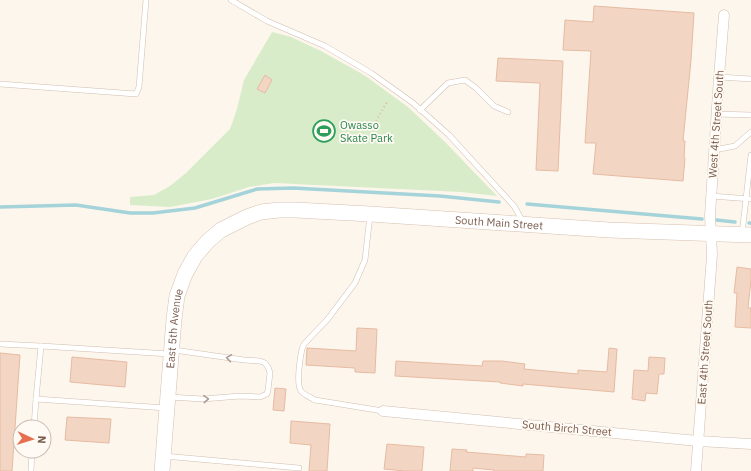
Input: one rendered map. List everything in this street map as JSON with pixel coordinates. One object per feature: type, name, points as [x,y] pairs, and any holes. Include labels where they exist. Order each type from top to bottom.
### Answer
[{"type":"street","name":"West 4th Street South","points":[[711,234],[711,196],[724,15]]},
{"type":"street","name":"South Main Street","points":[[247,217],[260,212],[296,210],[609,230],[747,235]]},
{"type":"street","name":"East 5th Avenue","points":[[162,471],[177,296],[185,274],[195,256],[208,241],[221,230],[247,217]]},
{"type":"street","name":"East 4th Street South","points":[[696,471],[712,255],[711,234]]},
{"type":"street","name":"South Birch Street","points":[[383,411],[698,441],[751,444]]},
{"type":"lane","points":[[0,84],[136,94],[139,87],[146,0]]},
{"type":"lane","points":[[231,0],[267,21],[325,46],[371,73],[413,103],[449,135],[509,200],[525,224]]},
{"type":"lane","points":[[719,77],[751,79]]},
{"type":"lane","points":[[420,110],[448,83],[465,80],[476,88],[494,106],[508,112]]},
{"type":"lane","points":[[716,114],[751,115]]},
{"type":"lane","points":[[714,150],[735,146],[751,132]]},
{"type":"lane","points":[[747,235],[751,155]]},
{"type":"lane","points":[[711,196],[748,199]]},
{"type":"lane","points":[[370,214],[365,260],[355,283],[328,320],[304,344],[302,349],[298,384],[301,391],[315,400],[383,411]]},
{"type":"lane","points":[[0,344],[171,352],[260,361],[268,367],[270,373],[268,390],[266,394],[260,397],[240,396],[167,403],[36,399]]},
{"type":"lane","points":[[35,419],[42,346]]},
{"type":"lane","points":[[163,456],[299,468]]},
{"type":"lane","points":[[31,471],[32,459]]},
{"type":"path","points":[[376,121],[388,102]]},
{"type":"green space","name":"Owasso Skate Park","points":[[272,32],[291,37],[321,51],[364,75],[408,107],[445,142],[497,196],[461,192],[274,183],[249,187],[212,199],[170,207],[130,205],[130,197],[154,195],[170,186],[186,173],[230,129],[237,109],[244,80]]},
{"type":"building","points":[[594,6],[694,13],[683,141],[685,141],[685,158],[683,181],[593,174],[596,143],[585,143],[591,51],[563,50],[565,20],[593,22]]},
{"type":"building","points":[[498,58],[563,61],[558,171],[536,170],[540,83],[496,81]]},
{"type":"building","points":[[265,75],[272,80],[265,93],[257,89]]},
{"type":"building","points":[[737,267],[751,269],[748,308],[751,308],[751,328],[735,327],[737,293],[734,293]]},
{"type":"building","points":[[357,328],[377,329],[375,373],[355,372],[355,368],[306,365],[307,348],[356,351]]},
{"type":"building","points":[[609,348],[617,349],[614,392],[523,384],[523,386],[500,382],[395,376],[396,361],[482,366],[483,361],[502,361],[525,364],[524,369],[578,374],[578,370],[607,372]]},
{"type":"building","points":[[0,353],[20,355],[16,419],[12,419],[12,471],[0,471]]},
{"type":"building","points":[[72,357],[127,362],[125,387],[70,382]]},
{"type":"building","points":[[649,357],[665,358],[664,374],[659,374],[657,394],[646,393],[645,401],[632,399],[634,370],[648,371]]},
{"type":"building","points":[[275,388],[286,389],[284,411],[273,410]]},
{"type":"building","points":[[67,417],[111,419],[109,443],[65,440]]},
{"type":"building","points":[[291,421],[330,424],[327,471],[309,471],[311,445],[290,443]]},
{"type":"building","points":[[387,444],[424,447],[422,471],[384,469]]},
{"type":"building","points":[[452,449],[467,450],[466,452],[526,457],[526,454],[544,455],[543,471],[494,471],[473,468],[473,471],[450,471]]},
{"type":"waterway","points":[[0,207],[76,205],[130,213],[153,213],[195,208],[257,189],[293,188],[440,196],[499,202]]},
{"type":"waterway","points":[[527,204],[702,219]]},
{"type":"waterway","points":[[716,220],[735,222]]},
{"type":"place","name":"Owasso Skate Park","points":[[324,131]]}]
